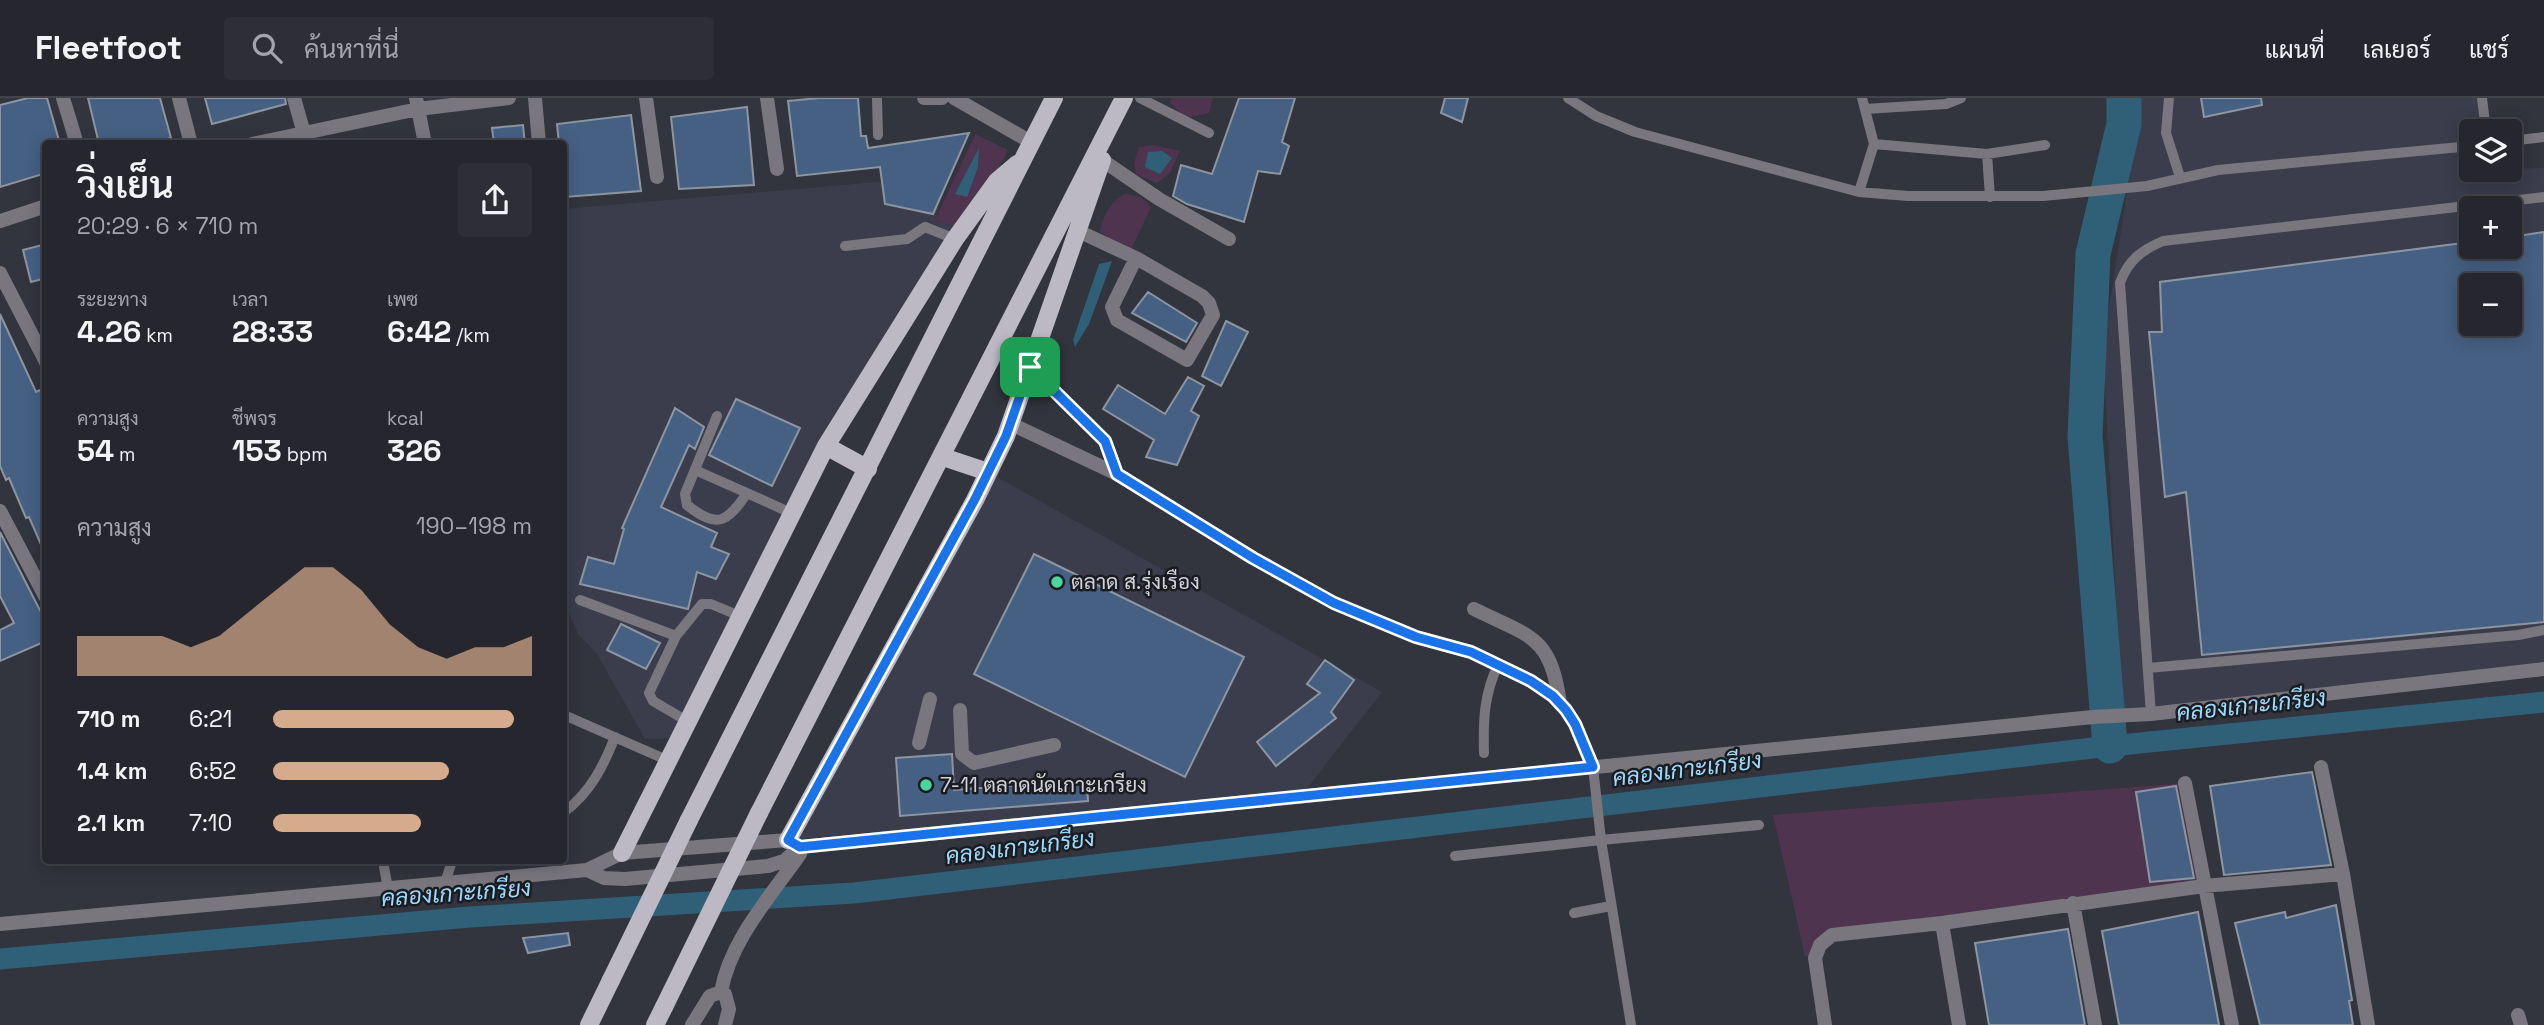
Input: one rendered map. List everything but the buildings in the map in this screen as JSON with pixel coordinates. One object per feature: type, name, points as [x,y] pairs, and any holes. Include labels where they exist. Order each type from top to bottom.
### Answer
[{"type":"main road","points":[[654,1025],[1124,98]]},
{"type":"main road","points":[[589,1025],[689,820],[869,469],[1031,142],[1048,100]]},
{"type":"main road","points":[[798,845],[1011,424],[1102,160],[1112,122]]},
{"type":"main road","points":[[622,853],[826,446],[955,239],[997,181],[1022,160]]},
{"type":"main road","points":[[826,446],[869,469]]},
{"type":"main road","points":[[943,457],[988,472]]},
{"type":"street","points":[[63,98],[76,140]]},
{"type":"street","points":[[178,98],[190,140]]},
{"type":"street","points":[[294,98],[306,138]]},
{"type":"street","points":[[288,140],[306,138],[417,104],[509,98]]},
{"type":"street","points":[[536,98],[540,140]]},
{"type":"street","points":[[646,98],[657,177]]},
{"type":"street","points":[[767,98],[777,169]]},
{"type":"street","points":[[924,98],[942,98]]},
{"type":"street","points":[[954,98],[1031,142]]},
{"type":"street","points":[[417,104],[424,140]]},
{"type":"street","points":[[1102,160],[1159,199],[1229,239]]},
{"type":"street","points":[[0,221],[42,207]]},
{"type":"street","points":[[1078,231],[1136,258],[1202,296],[1212,309],[1213,315],[1187,360],[1116,320],[1112,314],[1112,307],[1136,258]]},
{"type":"street","points":[[0,273],[42,354]]},
{"type":"street","points":[[1030,367],[1105,441],[1117,474]]},
{"type":"street","points":[[1011,424],[1117,474],[1253,558],[1334,603],[1416,637],[1471,652],[1531,681],[1560,704],[1575,724],[1593,767]]},
{"type":"street","points":[[0,511],[42,590]]},
{"type":"street","points":[[1474,609],[1530,637],[1548,654],[1556,671],[1560,704]]},
{"type":"street","points":[[0,924],[587,870],[622,853],[798,845],[2093,717],[2151,714],[2544,668]]},
{"type":"street","points":[[919,743],[930,699]]},
{"type":"street","points":[[960,710],[962,754],[974,763],[1054,745]]},
{"type":"street","points":[[2321,767],[2343,874],[2368,1025]]},
{"type":"street","points":[[2185,783],[2232,1025]]},
{"type":"street","points":[[587,870],[604,878],[625,879],[768,866],[784,861],[798,845]]},
{"type":"street","points":[[721,992],[726,967],[742,938],[779,884],[798,845]]},
{"type":"street","points":[[1825,1025],[1815,958],[1820,944],[1832,935],[1942,923],[2204,886],[2343,874]]},
{"type":"street","points":[[2073,903],[2095,1025]]},
{"type":"street","points":[[1942,923],[1959,1025]]},
{"type":"street","points":[[692,1025],[710,996],[721,992]]},
{"type":"street","points":[[721,992],[725,994],[729,1009],[725,1025]]},
{"type":"lane","points":[[877,98],[878,135]]},
{"type":"lane","points":[[1140,98],[1209,133]]},
{"type":"lane","points":[[1569,98],[1596,116],[1635,132],[1859,191],[1990,197],[2073,194],[2129,188],[2180,177],[2284,163],[2459,147]]},
{"type":"lane","points":[[1859,191],[1874,144],[1863,104],[1946,104],[1961,98]]},
{"type":"lane","points":[[2169,98],[2166,133],[2180,177]]},
{"type":"lane","points":[[2482,98],[2485,119]]},
{"type":"lane","points":[[2522,140],[2544,137]]},
{"type":"lane","points":[[1874,144],[1987,154],[2045,145]]},
{"type":"lane","points":[[1987,154],[1990,197]]},
{"type":"lane","points":[[2151,714],[2125,368],[2120,283],[2124,271],[2141,251],[2163,241],[2544,197]]},
{"type":"lane","points":[[845,246],[907,239],[925,227],[955,239]]},
{"type":"lane","points":[[717,416],[684,500],[700,515],[717,521],[724,520],[733,513],[747,492]]},
{"type":"lane","points":[[695,470],[792,513]]},
{"type":"lane","points":[[580,600],[676,636]]},
{"type":"lane","points":[[687,722],[653,701],[649,693],[676,636],[702,604],[711,604],[742,617]]},
{"type":"lane","points":[[2148,668],[2518,635],[2544,630]]},
{"type":"lane","points":[[1484,753],[1483,718],[1488,686],[1498,665]]},
{"type":"lane","points":[[567,716],[667,760]]},
{"type":"lane","points":[[567,810],[578,802],[594,782],[614,737]]},
{"type":"lane","points":[[1593,767],[1601,840],[1631,1025]]},
{"type":"lane","points":[[1455,856],[1759,825]]},
{"type":"lane","points":[[384,864],[388,889]]},
{"type":"lane","points":[[445,883],[451,864]]},
{"type":"lane","points":[[1574,913],[1611,906]]},
{"type":"shaded area","points":[[1172,98],[1213,98],[1209,113],[1186,118],[1170,103]]},
{"type":"shaded area","points":[[2142,98],[2479,98],[2483,119],[2459,119],[2459,182],[2522,182],[2522,169],[2544,168],[2544,670],[2122,715],[2103,345]]},
{"type":"shaded area","points":[[975,134],[1008,150],[991,183],[954,226],[935,220]]},
{"type":"shaded area","points":[[1153,145],[1180,151],[1170,173],[1157,183],[1136,174],[1134,163],[1139,147]]},
{"type":"shaded area","points":[[946,176],[935,220],[962,228],[811,476],[679,738],[645,739],[597,654],[578,634],[567,608],[567,209]]},
{"type":"shaded area","points":[[1125,194],[1141,197],[1151,207],[1130,252],[1100,232],[1108,210]]},
{"type":"shaded area","name":"ตลาด ส.รุ่งเรือง","points":[[988,472],[1382,692],[1301,796],[788,840]]},
{"type":"shaded area","points":[[2185,783],[2204,886],[1832,935],[1815,958],[1805,956],[1773,815]]},
{"type":"water","points":[[979,148],[978,167],[967,197],[955,194]]},
{"type":"water","points":[[1162,151],[1172,158],[1160,174],[1145,167],[1148,152]]},
{"type":"water","points":[[1112,261],[1089,324],[1075,347],[1073,340],[1099,264]]},
{"type":"waterway","points":[[2110,746],[2085,436],[2093,254],[2124,124],[2124,98]]},
{"type":"waterway","name":"คลองเกาะเกรียง","points":[[0,959],[470,917],[854,893],[2110,746],[2544,702]]},
{"type":"place","name":"ตลาด ส.รุ่งเรือง","points":[[1057,582]]},
{"type":"place","name":"7-11 ตลาดนัดเกาะเกรียง","points":[[926,785]]},
{"type":"route","points":[[1030,367],[1105,441],[1111,450],[1117,474],[1253,558],[1334,603],[1416,637],[1471,652],[1531,681],[1553,696],[1566,710],[1575,724],[1593,767],[800,847],[788,840],[975,499],[1006,436],[1030,367]]}]
